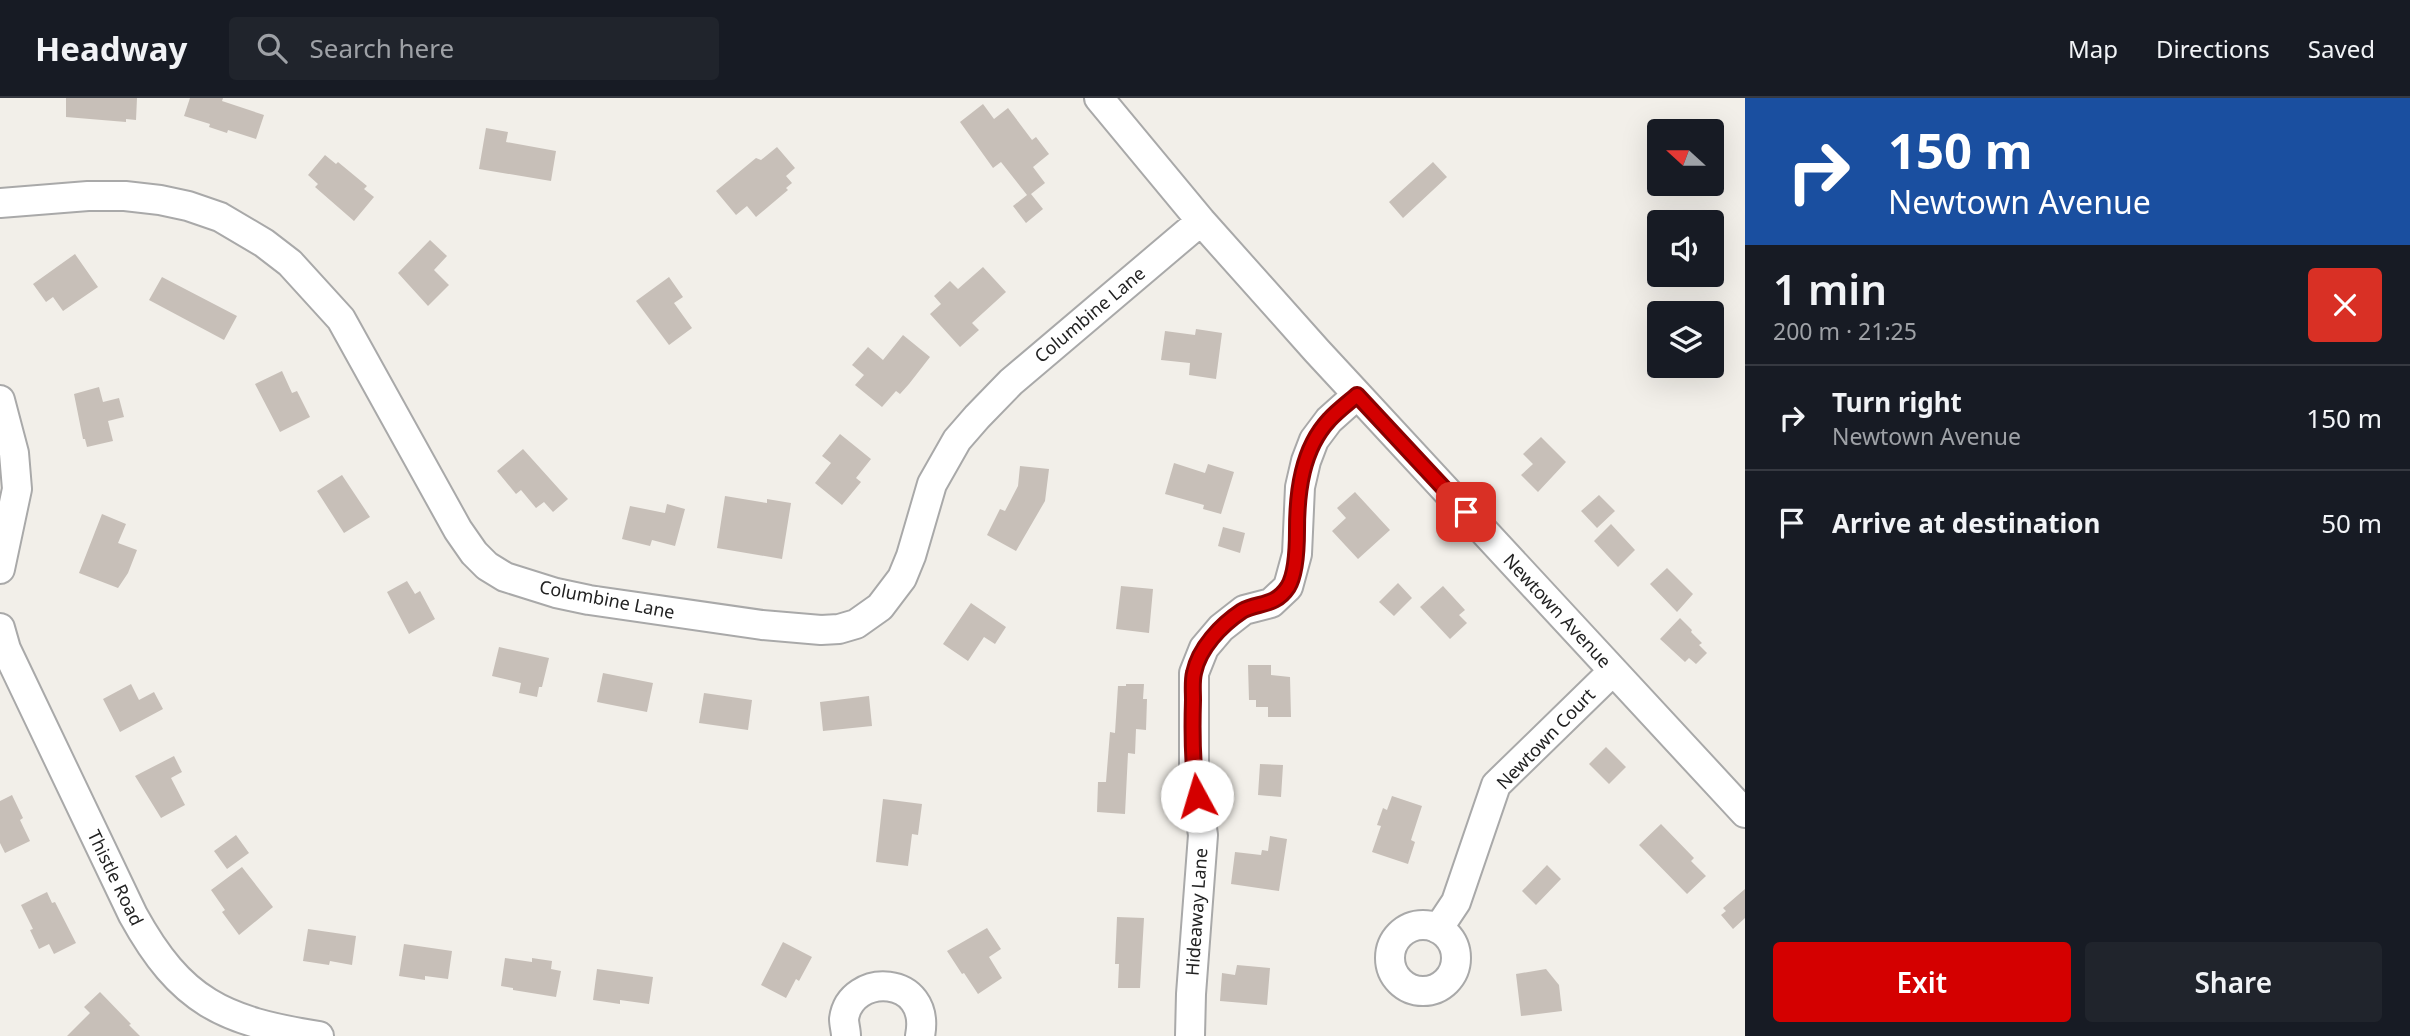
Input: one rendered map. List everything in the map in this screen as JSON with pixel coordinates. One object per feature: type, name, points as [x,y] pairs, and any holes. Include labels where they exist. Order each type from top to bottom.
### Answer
[{"type":"street","name":"Newtown Avenue","points":[[1099,98],[1201,221],[1357,395],[1745,813]]},
{"type":"street","name":"Columbine Lane","points":[[0,203],[88,195],[160,200],[220,217],[264,243],[290,263],[341,320],[458,530],[474,553],[505,578],[589,600],[734,622],[821,630],[856,624],[880,607],[891,594],[902,578],[911,556],[932,484],[957,440],[977,417],[1011,382],[1201,221]]},
{"type":"street","name":"Hideaway Lane","points":[[1190,1036],[1203,835],[1194,776],[1194,673],[1204,648],[1222,628],[1244,610],[1271,603],[1288,587],[1297,554],[1300,487],[1306,461],[1314,440],[1329,420],[1357,395]]},
{"type":"street","points":[[0,400],[14,453],[18,489],[0,569]]},
{"type":"street","name":"Thistle Road","points":[[0,628],[6,649],[132,915],[167,968],[208,1004],[225,1013],[246,1021],[319,1036]]},
{"type":"street","name":"Newtown Court","points":[[1438,929],[1456,902],[1496,785],[1613,671]]},
{"type":"street","points":[[846,1036],[844,1018],[854,998],[873,986],[896,987],[914,999],[923,1020],[920,1036]]},
{"type":"building","points":[[66,98],[137,98],[136,120],[126,119],[126,122],[66,117]]},
{"type":"building","points":[[190,98],[223,98],[222,101],[264,115],[256,139],[228,130],[227,133],[209,127],[210,124],[184,116]]},
{"type":"building","points":[[983,104],[994,119],[1008,108],[1032,140],[1036,137],[1049,154],[1033,167],[1045,183],[1031,194],[1043,209],[1026,223],[1013,206],[1027,195],[1001,162],[993,168],[960,122]]},
{"type":"building","points":[[486,128],[508,132],[506,142],[556,151],[551,181],[479,169]]},
{"type":"building","points":[[777,147],[795,168],[786,176],[792,183],[786,188],[788,190],[756,217],[747,206],[736,215],[716,191],[756,158],[761,160]]},
{"type":"building","points":[[325,155],[367,186],[364,189],[374,197],[354,221],[315,187],[318,184],[308,175]]},
{"type":"building","points":[[1433,162],[1447,177],[1403,218],[1389,202]]},
{"type":"building","points":[[430,240],[447,256],[434,270],[449,285],[428,306],[398,273]]},
{"type":"building","points":[[75,254],[98,287],[63,311],[53,297],[46,302],[33,284]]},
{"type":"building","points":[[983,267],[1006,292],[972,323],[979,330],[960,347],[930,314],[941,304],[934,296],[950,281],[958,289]]},
{"type":"building","points":[[162,277],[237,316],[224,340],[149,300]]},
{"type":"building","points":[[669,277],[683,297],[674,303],[692,328],[669,345],[636,301]]},
{"type":"building","points":[[1196,329],[1222,333],[1216,379],[1189,375],[1190,363],[1161,360],[1165,331],[1195,335]]},
{"type":"building","points":[[903,335],[930,357],[900,394],[896,391],[882,407],[855,385],[864,375],[852,365],[868,347],[883,360]]},
{"type":"building","points":[[282,371],[292,393],[297,391],[310,417],[280,432],[255,384]]},
{"type":"building","points":[[99,387],[103,402],[119,398],[124,417],[108,421],[113,441],[87,447],[74,394]]},
{"type":"building","points":[[840,434],[871,459],[856,478],[861,482],[842,505],[815,483],[831,463],[822,456]]},
{"type":"building","points":[[1541,437],[1566,462],[1538,492],[1521,475],[1533,464],[1523,454]]},
{"type":"building","points":[[523,449],[568,499],[553,512],[544,502],[536,508],[521,490],[516,494],[497,471]]},
{"type":"building","points":[[1174,463],[1205,473],[1208,464],[1234,472],[1221,514],[1203,509],[1204,505],[1165,494]]},
{"type":"building","points":[[1020,466],[1049,469],[1045,501],[1016,551],[987,535],[1000,509],[1005,511],[1018,486]]},
{"type":"building","points":[[342,475],[370,517],[344,533],[317,491]]},
{"type":"building","points":[[1355,492],[1390,530],[1358,559],[1332,531],[1346,518],[1337,508]]},
{"type":"building","points":[[1599,495],[1615,511],[1597,528],[1581,511]]},
{"type":"building","points":[[725,496],[767,503],[767,499],[791,503],[782,559],[717,548]]},
{"type":"building","points":[[667,504],[685,509],[675,546],[652,540],[650,546],[622,539],[630,506],[665,513]]},
{"type":"building","points":[[102,514],[126,524],[118,543],[137,550],[128,573],[118,588],[79,573]]},
{"type":"building","points":[[1611,524],[1635,550],[1618,567],[1594,541]]},
{"type":"building","points":[[1223,527],[1245,533],[1240,553],[1218,546]]},
{"type":"building","points":[[1667,568],[1693,594],[1677,612],[1650,584]]},
{"type":"building","points":[[407,581],[415,594],[420,591],[435,619],[409,634],[387,592]]},
{"type":"building","points":[[1398,583],[1412,598],[1394,616],[1379,602]]},
{"type":"building","points":[[1121,586],[1153,589],[1149,633],[1116,629]]},
{"type":"building","points":[[1443,586],[1465,610],[1459,615],[1467,623],[1450,639],[1420,607]]},
{"type":"building","points":[[971,603],[1006,627],[995,644],[984,637],[968,661],[943,644]]},
{"type":"building","points":[[1680,618],[1692,630],[1702,643],[1699,645],[1707,653],[1696,664],[1689,658],[1685,662],[1660,639]]},
{"type":"building","points":[[499,647],[549,658],[537,697],[519,693],[521,683],[492,676]]},
{"type":"building","points":[[1248,665],[1271,665],[1271,675],[1290,677],[1291,717],[1268,717],[1268,707],[1256,707],[1256,700],[1249,700]]},
{"type":"building","points":[[603,673],[653,683],[647,712],[597,702]]},
{"type":"building","points":[[131,684],[139,700],[154,692],[163,709],[120,732],[103,699]]},
{"type":"building","points":[[1144,684],[1143,699],[1147,699],[1146,730],[1136,729],[1135,754],[1128,753],[1125,814],[1097,812],[1098,782],[1106,782],[1110,732],[1115,733],[1118,686]]},
{"type":"building","points":[[704,693],[752,700],[748,730],[699,723]]},
{"type":"building","points":[[869,696],[872,726],[823,731],[820,702]]},
{"type":"building","points":[[1606,747],[1626,767],[1609,784],[1589,764]]},
{"type":"building","points":[[174,756],[182,772],[171,778],[185,805],[161,818],[135,776]]},
{"type":"building","points":[[1260,764],[1283,765],[1281,797],[1258,795]]},
{"type":"building","points":[[12,795],[30,841],[5,853],[0,843],[0,801]]},
{"type":"building","points":[[1392,796],[1422,806],[1411,840],[1415,842],[1408,864],[1372,852],[1381,826],[1377,825],[1383,808],[1387,810]]},
{"type":"building","points":[[883,799],[922,804],[918,835],[912,834],[908,866],[876,862]]},
{"type":"building","points":[[1661,824],[1694,858],[1691,861],[1706,876],[1687,894],[1639,845]]},
{"type":"building","points":[[236,835],[249,853],[227,869],[214,851]]},
{"type":"building","points":[[1270,836],[1287,839],[1279,891],[1231,884],[1235,852],[1261,855],[1262,850],[1268,851]]},
{"type":"building","points":[[1547,865],[1561,879],[1536,905],[1522,891]]},
{"type":"building","points":[[242,867],[273,907],[239,935],[222,912],[225,910],[211,890]]},
{"type":"building","points":[[1745,889],[1745,918],[1733,929],[1721,915],[1726,911],[1723,908]]},
{"type":"building","points":[[47,892],[76,943],[54,954],[49,944],[39,949],[21,905]]},
{"type":"building","points":[[1117,917],[1144,918],[1140,988],[1118,988],[1119,964],[1115,964]]},
{"type":"building","points":[[987,928],[1001,949],[989,957],[1002,978],[978,994],[947,951]]},
{"type":"building","points":[[308,929],[356,936],[352,965],[330,961],[329,965],[303,961]]},
{"type":"building","points":[[783,942],[812,957],[786,998],[761,985]]},
{"type":"building","points":[[404,944],[452,951],[448,979],[425,976],[425,980],[399,976]]},
{"type":"building","points":[[505,958],[532,962],[532,958],[552,961],[551,969],[561,971],[556,997],[501,986]]},
{"type":"building","points":[[1237,965],[1270,968],[1267,1005],[1220,1001],[1222,973],[1235,975]]},
{"type":"building","points":[[597,969],[653,977],[649,1004],[593,1000]]},
{"type":"building","points":[[1546,969],[1559,985],[1562,1011],[1521,1016],[1516,974]]},
{"type":"building","points":[[100,992],[140,1036],[67,1036],[90,1013],[84,1007]]},
{"type":"route","points":[[1197,796],[1192,726],[1194,673],[1204,648],[1222,628],[1244,610],[1271,603],[1288,587],[1297,554],[1300,487],[1306,461],[1314,440],[1329,420],[1357,395],[1466,512]]}]
